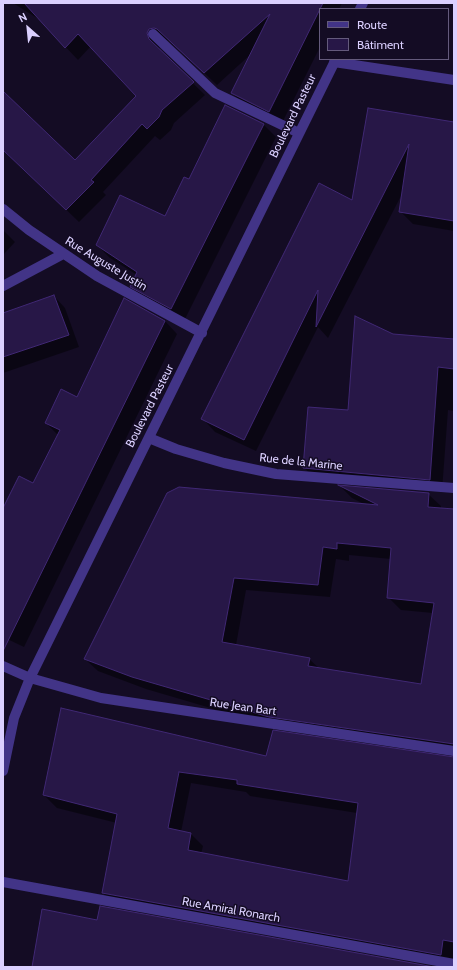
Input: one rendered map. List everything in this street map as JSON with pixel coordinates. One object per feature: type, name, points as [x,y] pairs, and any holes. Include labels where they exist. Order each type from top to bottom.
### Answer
[{"type":"street","points":[[153,34],[215,93],[299,133]]},
{"type":"street","points":[[335,60],[454,80]]},
{"type":"street","name":"Boulevard Pasteur","points":[[3,771],[14,718],[30,678],[202,333],[335,60]]},
{"type":"street","name":"Rue Auguste Justin","points":[[3,209],[63,254],[97,276],[202,333]]},
{"type":"street","points":[[3,286],[63,254]]},
{"type":"street","name":"Rue de la Marine","points":[[149,438],[176,449],[224,463],[276,474],[454,488]]},
{"type":"street","name":"Rue Jean Bart","points":[[3,666],[30,678],[80,694],[136,705],[454,751]]},
{"type":"street","name":"Rue Amiral Ronarch","points":[[3,882],[454,964]]},
{"type":"building","points":[[24,3],[323,3],[319,8],[319,11],[269,112],[231,93],[270,14],[204,73],[157,29],[149,29],[147,33],[149,39],[194,82],[162,110],[159,117],[147,129],[142,124],[91,180],[94,182],[66,210],[3,150],[3,91],[75,160],[136,96],[78,34],[65,48]]},
{"type":"building","points":[[225,105],[264,124],[171,309],[130,287],[137,272],[96,245],[120,195],[165,216],[184,177],[189,179]]},
{"type":"building","points":[[368,108],[454,122],[454,221],[399,212],[409,144],[316,327],[318,290],[244,440],[201,419],[319,183],[352,200]]},
{"type":"building","points":[[54,295],[69,335],[3,357],[3,313]]},
{"type":"building","points":[[124,298],[165,321],[3,651],[3,508],[19,476],[33,483],[60,430],[45,423],[61,389],[77,397]]},
{"type":"building","points":[[355,316],[393,334],[454,339],[454,369],[438,367],[430,480],[303,468],[308,407],[348,410]]},
{"type":"building","points":[[338,485],[429,493],[428,507],[454,509],[454,744],[269,717],[132,677],[84,659],[167,493],[179,487],[378,505]],"holes":[[[337,543],[391,548],[387,598],[434,603],[421,684],[308,666],[310,658],[222,642],[234,578],[318,585],[323,547],[337,549]]]},
{"type":"building","points":[[61,708],[266,756],[273,730],[454,757],[454,942],[443,940],[441,955],[102,893],[117,814],[43,795]],"holes":[[[179,772],[237,780],[237,784],[358,803],[348,881],[188,850],[191,833],[168,828]]]},
{"type":"building","points":[[100,906],[434,967],[32,967],[42,909],[97,920]]}]
